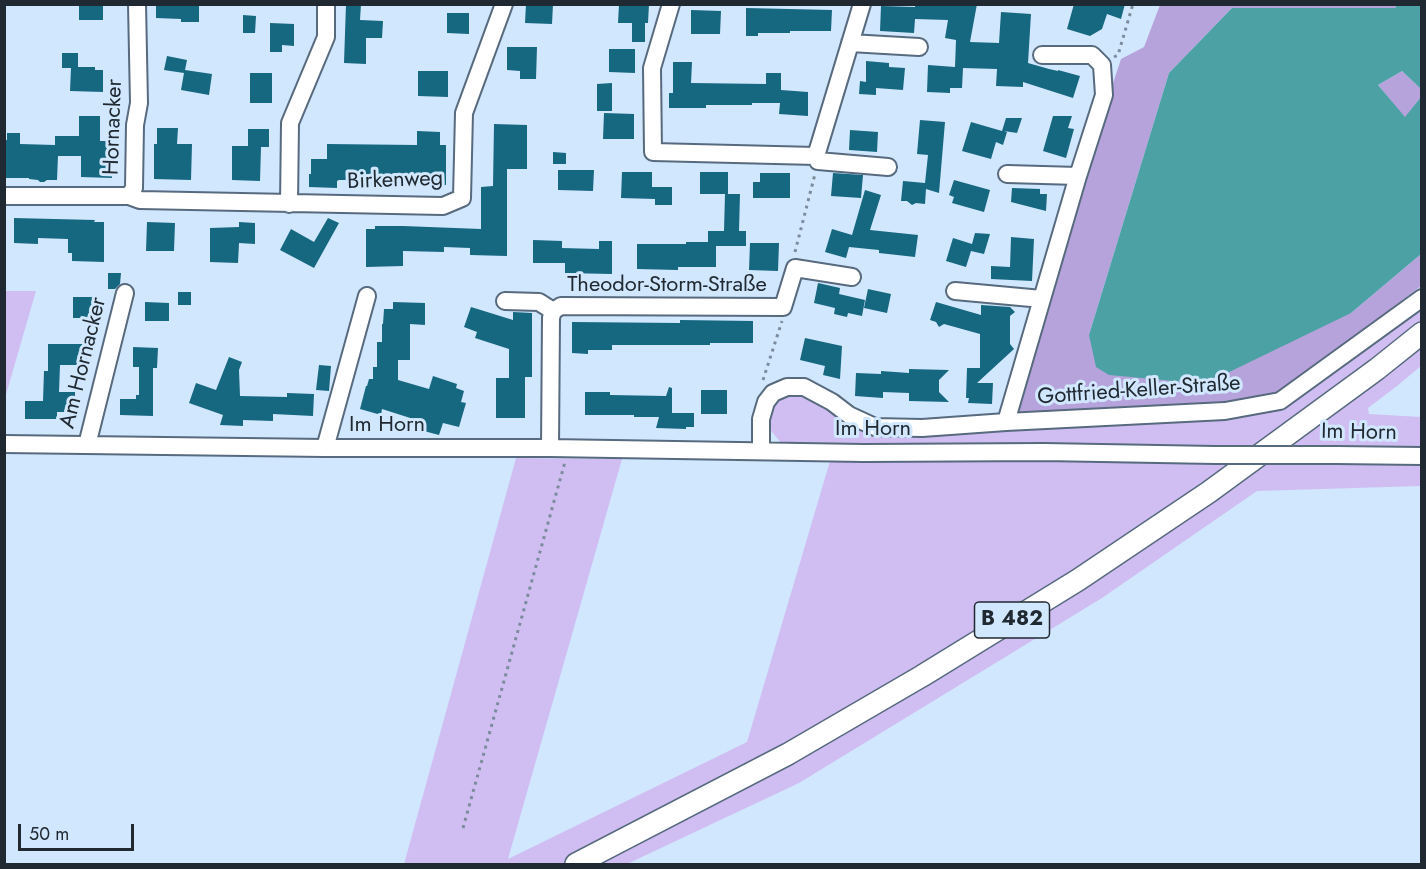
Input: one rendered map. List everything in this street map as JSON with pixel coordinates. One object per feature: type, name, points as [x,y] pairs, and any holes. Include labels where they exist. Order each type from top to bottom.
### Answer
[{"type":"main road","name":"B 482","points":[[576,864],[798,748],[922,676],[1078,580],[1209,492],[1377,369],[1422,333]]},
{"type":"street","name":"Hornacker","points":[[4,196],[129,196],[134,188],[135,125],[139,103],[137,4]]},
{"type":"street","points":[[289,204],[290,123],[326,37],[326,4]]},
{"type":"street","name":"Birkenweg","points":[[129,196],[140,200],[443,206],[462,198],[464,113],[504,4]]},
{"type":"street","points":[[671,4],[652,68],[654,152],[817,158],[888,167]]},
{"type":"street","points":[[817,158],[862,4]]},
{"type":"street","points":[[850,43],[919,47]]},
{"type":"street","points":[[1042,55],[1092,55],[1102,65]]},
{"type":"street","name":"Gottfried-Keller-Straße","points":[[1006,422],[1104,95],[1102,65]]},
{"type":"street","points":[[1007,174],[1078,176]]},
{"type":"street","name":"Theodor-Storm-Straße","points":[[550,448],[551,318],[553,311],[561,306],[783,307],[795,268],[852,277]]},
{"type":"street","points":[[955,291],[1042,299]]},
{"type":"street","name":"Am Hornacker","points":[[87,445],[125,293]]},
{"type":"street","name":"Im Horn","points":[[325,448],[366,296]]},
{"type":"street","name":"Gottfried-Keller-Straße","points":[[766,402],[773,393],[787,387],[804,387],[832,402],[849,415],[875,427],[922,428],[1225,411],[1280,401],[1422,298]]},
{"type":"street","points":[[505,301],[539,302],[553,311]]},
{"type":"street","points":[[761,451],[761,419],[766,402]]},
{"type":"street","name":"Im Horn","points":[[4,444],[1422,456]]},
{"type":"path","points":[[1102,65],[1118,55],[1134,4]]},
{"type":"path","points":[[795,268],[793,259],[817,158]]},
{"type":"path","points":[[766,402],[761,387],[782,324],[783,307]]},
{"type":"path","points":[[463,828],[569,449]]},
{"type":"shaded area","points":[[1160,5],[1397,5],[1395,8],[1232,8],[1169,73],[1089,335],[1351,313],[1421,254],[1421,286],[1284,391],[1229,406],[1016,417],[1084,171],[1121,59],[1144,47]]},
{"type":"shaded area","points":[[1397,5],[1421,5],[1421,89],[1402,71],[1378,85],[1405,117],[1421,97],[1421,254],[1351,313],[1219,377],[1184,382],[1109,375],[1096,367],[1089,335],[1169,73],[1232,8],[1395,8]]},
{"type":"shaded area","points":[[1402,71],[1421,89],[1421,97],[1405,118],[1378,85]]},
{"type":"shaded area","points":[[4,291],[36,291],[5,398]]},
{"type":"shaded area","points":[[1421,304],[1421,366],[1368,408],[1369,414],[1421,417],[1421,486],[1257,491],[1102,598],[799,783],[627,864],[404,864],[516,458],[622,459],[508,859],[747,742],[830,461],[845,461],[852,448],[782,444],[767,426],[772,402],[796,394],[823,402],[856,426],[1284,404]]},
{"type":"building","points":[[79,4],[103,4],[103,20],[79,20]]},
{"type":"building","points":[[156,4],[199,4],[199,22],[156,18]]},
{"type":"building","points":[[346,4],[361,4],[360,20],[383,21],[382,38],[366,38],[366,64],[344,63]]},
{"type":"building","points":[[526,4],[553,4],[552,24],[525,23]]},
{"type":"building","points":[[619,4],[649,4],[648,23],[645,23],[645,42],[632,42],[632,23],[618,23]]},
{"type":"building","points":[[915,4],[977,4],[970,42],[999,43],[1001,12],[1031,14],[1028,63],[1080,76],[1073,98],[1023,82],[1023,87],[996,86],[997,69],[963,68],[962,88],[950,88],[950,93],[927,92],[928,65],[955,67],[956,40],[945,38],[948,20],[915,19],[914,33],[880,31],[881,6],[915,7]]},
{"type":"building","points":[[1074,4],[1125,4],[1121,19],[1107,14],[1102,29],[1090,36],[1067,29]]},
{"type":"building","points":[[746,8],[832,10],[831,31],[790,31],[790,33],[758,33],[758,36],[746,36]]},
{"type":"building","points":[[691,10],[721,11],[720,34],[691,34]]},
{"type":"building","points":[[447,13],[469,13],[469,34],[447,33]]},
{"type":"building","points":[[243,15],[256,16],[255,33],[243,33]]},
{"type":"building","points":[[270,23],[294,24],[294,46],[282,45],[282,52],[270,52]]},
{"type":"building","points":[[507,47],[537,47],[536,79],[520,79],[520,71],[507,70]]},
{"type":"building","points":[[609,49],[635,49],[635,73],[609,72]]},
{"type":"building","points":[[62,53],[78,53],[78,67],[95,67],[95,70],[103,70],[103,92],[70,91],[71,68],[62,68]]},
{"type":"building","points":[[167,56],[187,60],[185,70],[212,74],[209,95],[181,90],[184,73],[164,70]]},
{"type":"building","points":[[866,61],[889,63],[889,67],[905,68],[903,90],[876,88],[876,95],[859,94],[860,81],[866,82]]},
{"type":"building","points":[[673,62],[692,62],[691,83],[766,84],[766,73],[781,73],[781,90],[808,92],[808,116],[779,114],[780,103],[669,108],[669,93],[673,93]]},
{"type":"building","points":[[418,71],[448,71],[448,97],[418,96]]},
{"type":"building","points":[[250,73],[272,73],[272,103],[250,103]]},
{"type":"building","points":[[612,83],[612,111],[597,111],[597,84]]},
{"type":"building","points":[[604,113],[634,114],[634,139],[603,139]]},
{"type":"building","points":[[79,116],[100,116],[100,141],[112,141],[112,178],[81,177],[81,156],[58,156],[57,180],[40,182],[29,178],[4,178],[4,140],[7,140],[7,133],[20,133],[20,144],[55,145],[55,136],[79,136]]},
{"type":"building","points":[[1053,116],[1072,116],[1068,128],[1074,129],[1066,158],[1043,151]]},
{"type":"building","points":[[1006,118],[1022,118],[1017,133],[1004,131],[1007,132],[1003,145],[996,142],[991,159],[962,151],[971,122],[1002,131]]},
{"type":"building","points":[[920,120],[945,122],[939,193],[926,189],[925,204],[912,205],[907,201],[901,201],[903,181],[925,183],[928,155],[917,154]]},
{"type":"building","points":[[494,124],[527,125],[527,169],[507,169],[507,256],[470,255],[470,248],[444,247],[444,252],[403,251],[403,266],[366,267],[366,229],[375,229],[375,226],[481,229],[481,187],[493,186]]},
{"type":"building","points":[[157,128],[178,128],[177,144],[192,144],[191,180],[154,179],[154,144],[157,144]]},
{"type":"building","points":[[248,129],[269,129],[269,147],[261,147],[260,181],[232,180],[232,146],[248,146]]},
{"type":"building","points":[[850,130],[878,132],[877,152],[849,150]]},
{"type":"building","points":[[417,131],[440,132],[440,145],[446,145],[446,185],[370,185],[370,180],[366,180],[366,175],[362,180],[339,180],[337,188],[309,187],[311,159],[327,159],[327,144],[417,145]]},
{"type":"building","points":[[553,152],[566,153],[566,164],[553,164]]},
{"type":"building","points":[[558,170],[594,170],[593,191],[558,190]]},
{"type":"building","points":[[622,172],[652,172],[652,187],[672,187],[672,205],[655,205],[655,199],[621,198]]},
{"type":"building","points":[[700,172],[728,172],[728,194],[740,194],[739,231],[746,231],[746,246],[716,246],[716,267],[678,267],[678,270],[637,269],[637,244],[708,242],[708,231],[724,231],[725,194],[700,194]]},
{"type":"building","points":[[760,173],[790,173],[790,198],[753,198],[753,182],[760,182]]},
{"type":"building","points":[[833,173],[863,175],[861,198],[831,196]]},
{"type":"building","points":[[954,180],[990,190],[984,212],[952,203],[954,197],[949,195]]},
{"type":"building","points":[[1012,188],[1040,189],[1040,194],[1047,194],[1046,211],[1011,202]]},
{"type":"building","points":[[865,190],[881,195],[870,230],[918,235],[915,257],[849,247],[846,258],[825,252],[832,229],[852,235]]},
{"type":"building","points":[[14,218],[104,222],[104,262],[72,261],[72,253],[68,253],[68,239],[38,238],[38,244],[14,243]]},
{"type":"building","points":[[328,218],[339,223],[314,268],[280,250],[291,229],[314,242]]},
{"type":"building","points":[[147,222],[175,223],[174,251],[146,251]]},
{"type":"building","points":[[239,222],[255,223],[255,244],[239,243],[238,263],[210,262],[210,228],[239,227]]},
{"type":"building","points":[[975,233],[990,234],[984,254],[971,251],[966,267],[946,261],[953,238],[972,244]]},
{"type":"building","points":[[1011,237],[1034,239],[1032,281],[991,279],[991,266],[1010,267]]},
{"type":"building","points":[[533,240],[562,241],[562,248],[599,249],[599,241],[612,241],[612,274],[565,273],[565,263],[533,263]]},
{"type":"building","points":[[750,243],[779,243],[778,271],[749,270]]},
{"type":"building","points":[[108,273],[121,273],[120,284],[115,289],[108,289]]},
{"type":"building","points":[[818,283],[840,288],[839,294],[865,300],[862,316],[848,313],[847,317],[834,314],[835,308],[814,303]]},
{"type":"building","points":[[868,289],[891,294],[887,313],[864,308]]},
{"type":"building","points":[[178,292],[191,292],[191,305],[178,305]]},
{"type":"building","points":[[73,297],[99,297],[98,318],[73,318]]},
{"type":"building","points":[[145,302],[169,303],[169,321],[145,321]]},
{"type":"building","points":[[393,302],[425,303],[425,325],[410,324],[410,360],[398,360],[398,380],[429,389],[433,376],[457,384],[456,388],[464,391],[461,402],[466,403],[459,427],[443,423],[439,435],[424,431],[426,423],[382,409],[381,415],[360,409],[369,379],[373,379],[373,367],[377,367],[377,342],[382,342],[384,309],[393,309]]},
{"type":"building","points":[[936,302],[981,315],[981,305],[1010,307],[1015,312],[1010,316],[1010,344],[1014,349],[977,383],[993,383],[992,404],[968,403],[969,398],[966,398],[967,368],[980,368],[980,334],[944,324],[939,327],[936,322],[930,320]]},
{"type":"building","points":[[471,307],[513,320],[513,312],[532,313],[532,377],[525,377],[525,418],[496,418],[496,378],[509,378],[509,349],[475,338],[477,332],[464,327]]},
{"type":"building","points":[[680,320],[753,321],[753,343],[612,345],[612,350],[588,350],[588,354],[572,353],[572,322],[680,323]]},
{"type":"building","points":[[805,338],[842,346],[840,379],[823,375],[825,366],[800,360]]},
{"type":"building","points":[[48,344],[87,344],[87,365],[60,365],[59,392],[75,392],[75,412],[57,412],[57,419],[25,419],[25,401],[43,401],[44,371],[48,371]]},
{"type":"building","points":[[133,347],[158,348],[157,368],[153,368],[153,416],[120,415],[120,399],[136,399],[136,395],[139,395],[139,367],[133,367]]},
{"type":"building","points":[[229,357],[242,362],[239,370],[240,396],[287,397],[287,393],[314,394],[313,416],[273,414],[273,421],[243,420],[243,426],[220,425],[223,415],[189,403],[196,383],[216,390]]},
{"type":"building","points":[[319,365],[331,366],[329,391],[316,390]]},
{"type":"building","points":[[909,369],[949,370],[939,380],[939,392],[949,402],[909,401],[909,393],[883,392],[883,398],[855,396],[856,373],[881,374],[881,371],[909,373]]},
{"type":"building","points":[[669,387],[672,388],[672,413],[694,413],[694,427],[656,428],[659,417],[585,415],[585,392],[666,396]]},
{"type":"building","points":[[701,390],[727,390],[727,414],[701,414]]}]
